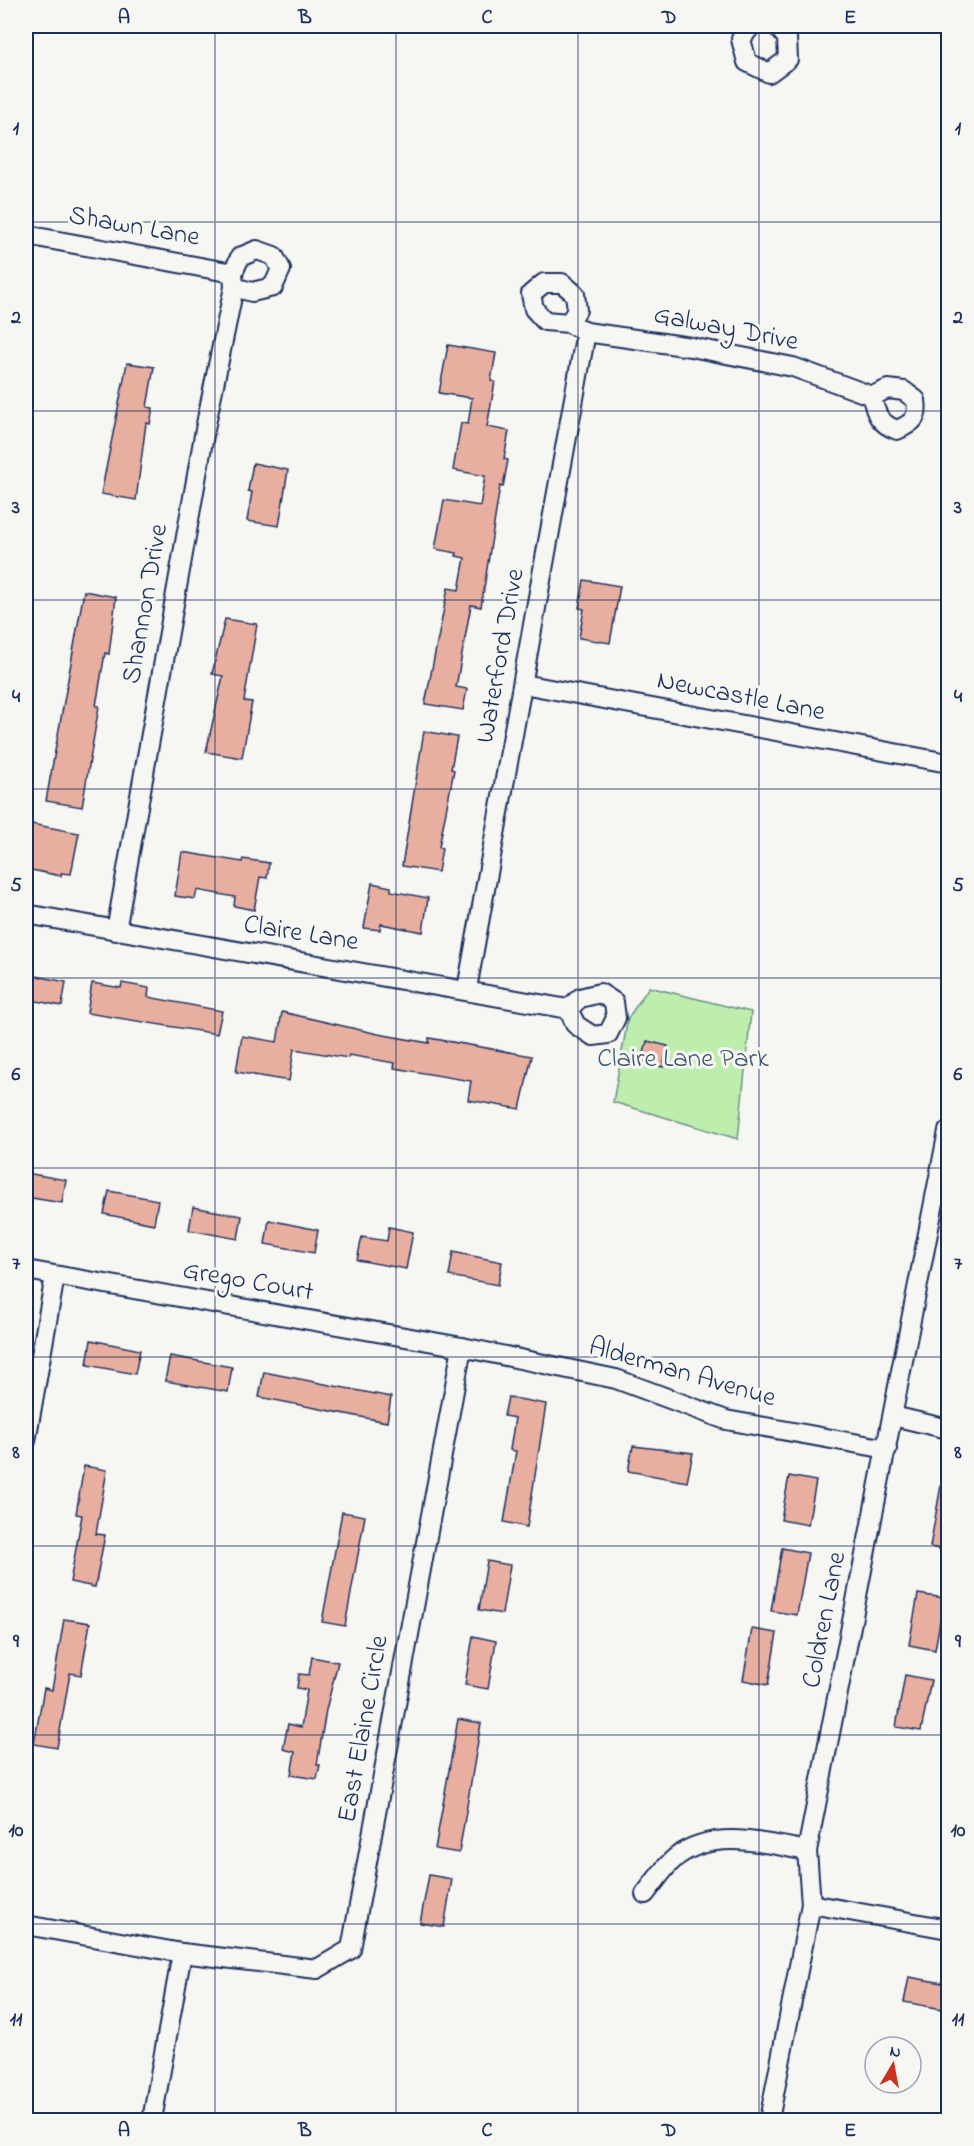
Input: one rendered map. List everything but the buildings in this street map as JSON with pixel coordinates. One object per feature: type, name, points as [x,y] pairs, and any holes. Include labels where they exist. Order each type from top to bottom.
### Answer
[{"type":"street","points":[[751,26],[741,39],[747,62],[769,73],[788,60],[787,38],[777,26]]},
{"type":"street","name":"Shawn Lane","points":[[26,235],[234,280]]},
{"type":"street","name":"Shannon Drive","points":[[116,931],[206,424],[234,280]]},
{"type":"street","name":"Galway Drive","points":[[569,323],[586,332],[691,347],[793,367],[872,396]]},
{"type":"street","name":"Waterford Drive","points":[[467,989],[586,332]]},
{"type":"street","name":"Newcastle Lane","points":[[523,684],[948,763]]},
{"type":"street","name":"Claire Lane","points":[[26,914],[467,989],[568,1009]]},
{"type":"street","name":"Coldren Lane","points":[[769,2121],[812,1904],[807,1851],[948,1131]]},
{"type":"street","name":"Grego Court","points":[[26,1270],[462,1347]]},
{"type":"street","points":[[26,1441],[55,1276]]},
{"type":"street","name":"Alderman Avenue","points":[[462,1347],[616,1379],[726,1420],[887,1449]]},
{"type":"street","name":"East Elaine Circle","points":[[26,1925],[182,1953],[317,1969],[351,1949],[462,1347]]},
{"type":"street","points":[[893,1416],[948,1429]]},
{"type":"street","points":[[645,1894],[675,1858],[704,1844],[730,1839],[756,1841],[807,1851]]},
{"type":"street","points":[[812,1904],[948,1929]]},
{"type":"street","points":[[152,2121],[182,1953]]},
{"type":"green space","name":"Claire Lane Park","points":[[649,987],[751,1012],[738,1139],[613,1102],[628,1018]]}]
